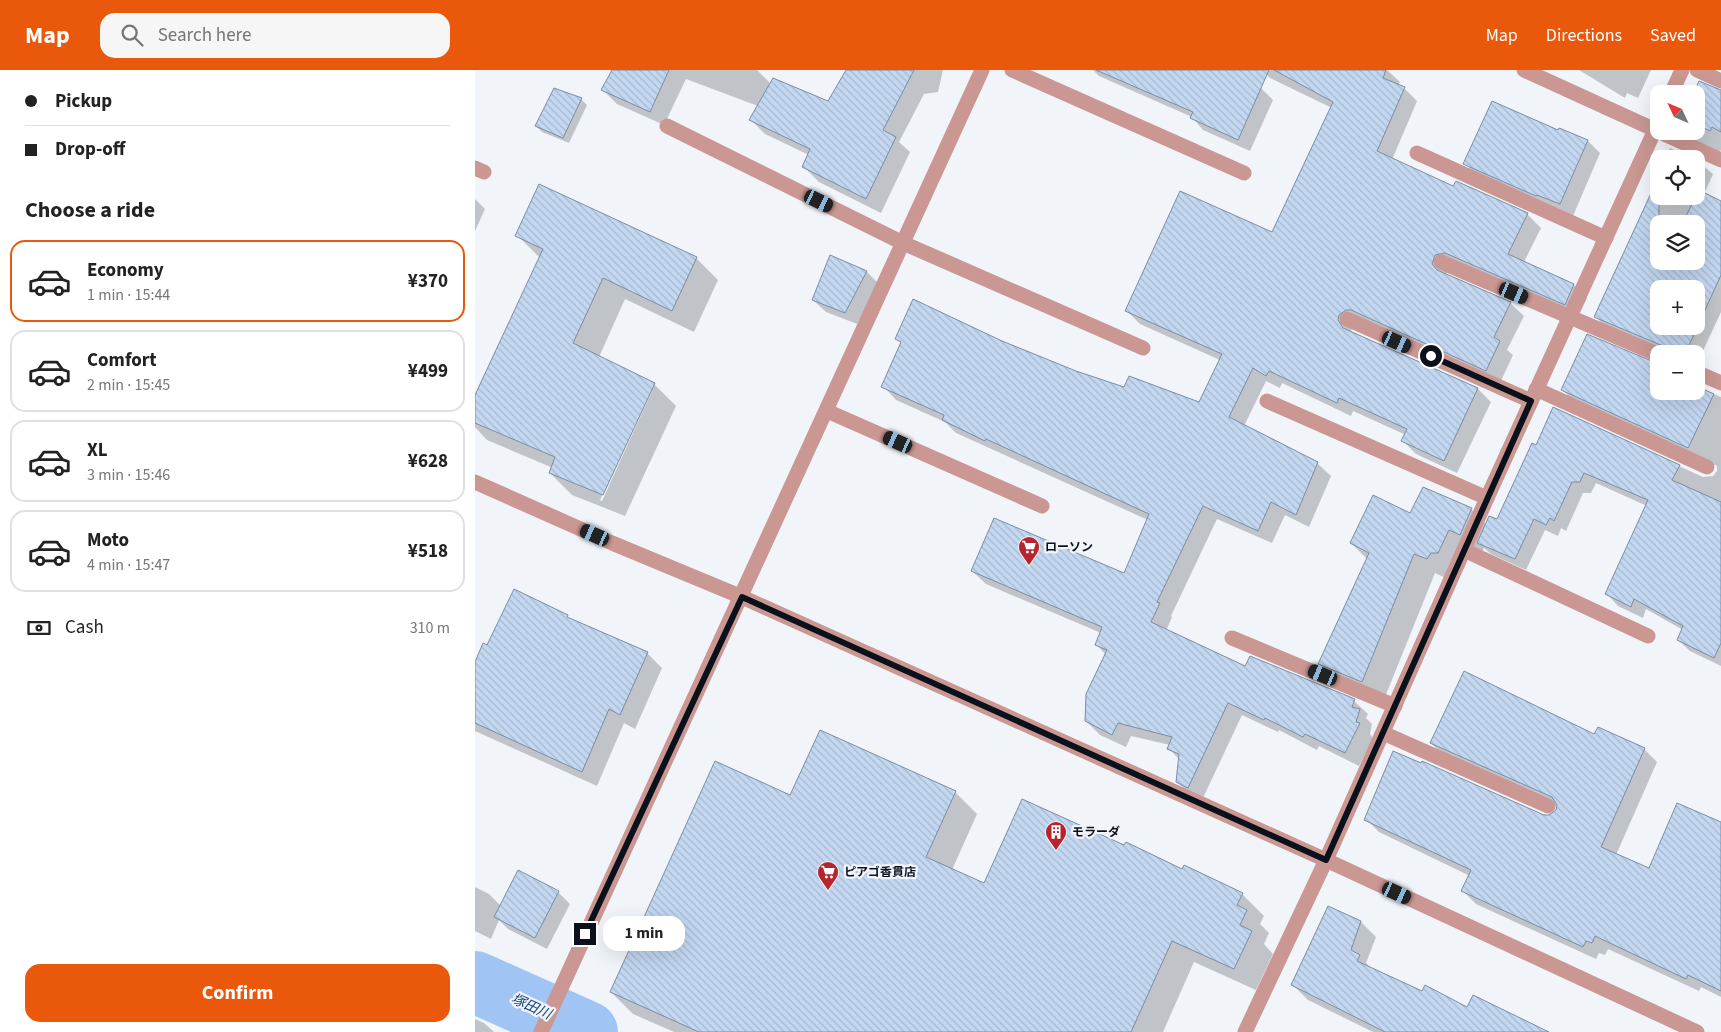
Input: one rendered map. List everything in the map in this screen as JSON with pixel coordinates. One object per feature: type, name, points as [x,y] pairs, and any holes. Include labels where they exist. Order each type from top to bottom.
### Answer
[{"type":"street","points":[[541,1032],[982,70]]},
{"type":"street","points":[[1012,70],[1244,173]]},
{"type":"street","points":[[1524,70],[1650,123]]},
{"type":"street","points":[[1675,85],[1682,70]]},
{"type":"street","points":[[1697,70],[1721,81]]},
{"type":"street","points":[[667,126],[903,243],[1143,348]]},
{"type":"street","points":[[1245,1032],[1326,860],[1463,550],[1651,140]]},
{"type":"street","points":[[1683,140],[1721,160]]},
{"type":"street","points":[[1417,153],[1606,238]]},
{"type":"street","points":[[1441,262],[1650,351]]},
{"type":"street","points":[[1347,319],[1707,467]]},
{"type":"street","points":[[1705,376],[1721,383]]},
{"type":"street","points":[[1267,401],[1487,498]]},
{"type":"street","points":[[827,411],[1042,506]]},
{"type":"street","points":[[475,482],[612,543],[742,597],[1326,860],[1697,1032]]},
{"type":"street","points":[[1463,550],[1648,636]]},
{"type":"street","points":[[1231,638],[1395,706]]},
{"type":"street","points":[[1383,733],[1548,806]]},
{"type":"building","points":[[612,70],[669,70],[650,112],[601,90]]},
{"type":"building","points":[[846,70],[914,70],[883,130],[896,137],[866,199],[802,167],[810,149],[749,120],[773,78],[828,101]]},
{"type":"building","points":[[1096,70],[1269,70],[1238,140],[1190,118],[1193,112]]},
{"type":"building","points":[[1274,70],[1386,70],[1383,78],[1405,87],[1377,151],[1453,186],[1456,181],[1528,213],[1508,254],[1574,284],[1565,305],[1445,253],[1435,255],[1432,264],[1437,270],[1511,302],[1494,337],[1500,341],[1486,371],[1351,310],[1346,310],[1339,315],[1338,320],[1343,328],[1478,388],[1444,461],[1401,441],[1407,429],[1339,398],[1337,403],[1269,371],[1266,376],[1253,368],[1229,417],[1318,462],[1296,515],[1271,502],[1258,531],[1203,506],[1157,602],[1160,603],[1151,622],[1245,666],[1250,656],[1355,699],[1352,707],[1360,709],[1356,722],[1360,723],[1345,753],[1305,734],[1303,737],[1265,718],[1264,720],[1228,703],[1188,788],[1176,782],[1179,754],[1167,749],[1172,737],[1118,723],[1112,735],[1085,721],[1086,694],[1107,650],[1095,645],[1102,627],[971,571],[994,518],[1124,573],[1149,514],[986,439],[985,441],[942,420],[944,415],[881,387],[901,342],[895,339],[913,299],[1002,341],[1076,371],[1124,387],[1129,376],[1199,402],[1222,354],[1125,311],[1180,191],[1272,232],[1333,102]]},
{"type":"building","points":[[1699,81],[1721,90],[1721,132],[1712,127],[1710,131],[1705,128],[1705,85],[1697,85]]},
{"type":"building","points":[[554,88],[582,98],[563,138],[535,126]]},
{"type":"building","points":[[1492,101],[1558,130],[1559,128],[1588,140],[1560,204],[1536,196],[1463,164]]},
{"type":"building","points":[[539,184],[697,257],[672,311],[603,278],[573,343],[655,383],[603,495],[549,473],[555,457],[475,423],[475,395],[543,249],[515,236]]},
{"type":"building","points":[[1705,193],[1721,201],[1721,275],[1705,310],[1705,280],[1650,280],[1650,335],[1694,335],[1689,345],[1661,345],[1594,317],[1650,196],[1650,205],[1659,205],[1659,215],[1650,215],[1650,270],[1705,270],[1705,215],[1686,215],[1692,205],[1705,205]]},
{"type":"building","points":[[830,255],[867,271],[845,313],[812,300]]},
{"type":"building","points":[[1587,334],[1650,360],[1650,400],[1705,400],[1705,390],[1714,394],[1688,448],[1561,390]]},
{"type":"building","points":[[1553,407],[1680,465],[1672,480],[1721,502],[1721,643],[1714,658],[1677,640],[1683,626],[1634,599],[1631,607],[1605,594],[1648,500],[1584,473],[1580,482],[1572,482],[1554,521],[1550,518],[1546,525],[1534,519],[1515,559],[1477,543],[1489,516],[1497,519],[1532,443],[1536,445]]},
{"type":"building","points":[[1423,487],[1472,508],[1460,535],[1449,530],[1438,553],[1431,553],[1427,559],[1414,554],[1362,682],[1318,664],[1369,553],[1350,543],[1373,495],[1410,513]]},
{"type":"building","points":[[514,589],[568,615],[567,617],[648,652],[620,715],[609,709],[582,772],[475,723],[475,662],[483,643],[487,645]]},
{"type":"building","points":[[1464,671],[1594,734],[1598,727],[1645,748],[1601,847],[1649,868],[1677,803],[1721,822],[1721,991],[1688,975],[1686,979],[1595,936],[1592,943],[1586,941],[1583,947],[1461,891],[1471,870],[1364,820],[1393,751],[1421,763],[1422,761],[1544,815],[1549,815],[1556,810],[1557,805],[1552,797],[1430,743]]},
{"type":"building","name":"ピアゴ香貫店","points":[[820,730],[956,791],[926,857],[984,883],[1022,799],[1124,845],[1126,842],[1182,869],[1184,865],[1243,893],[1237,905],[1247,910],[1240,925],[1252,931],[1234,969],[1172,941],[1131,1032],[699,1032],[610,992],[715,761],[790,795]]},
{"type":"building","points":[[518,870],[559,891],[535,938],[494,917]]},
{"type":"building","points":[[1328,906],[1361,921],[1351,950],[1360,955],[1357,961],[1422,991],[1425,985],[1467,1007],[1473,995],[1549,1032],[1385,1032],[1291,985]]},
{"type":"waterway","name":"塚田川","points":[[475,982],[587,1032]]},
{"type":"place","name":"ローソン","points":[[1029,566]]},
{"type":"place","name":"モラーダ","points":[[1056,851]]},
{"type":"place","name":"ピアゴ香貫店","points":[[828,891]]},
{"type":"route","points":[[585,934],[742,597],[1326,860],[1531,401],[1431,356]]}]
